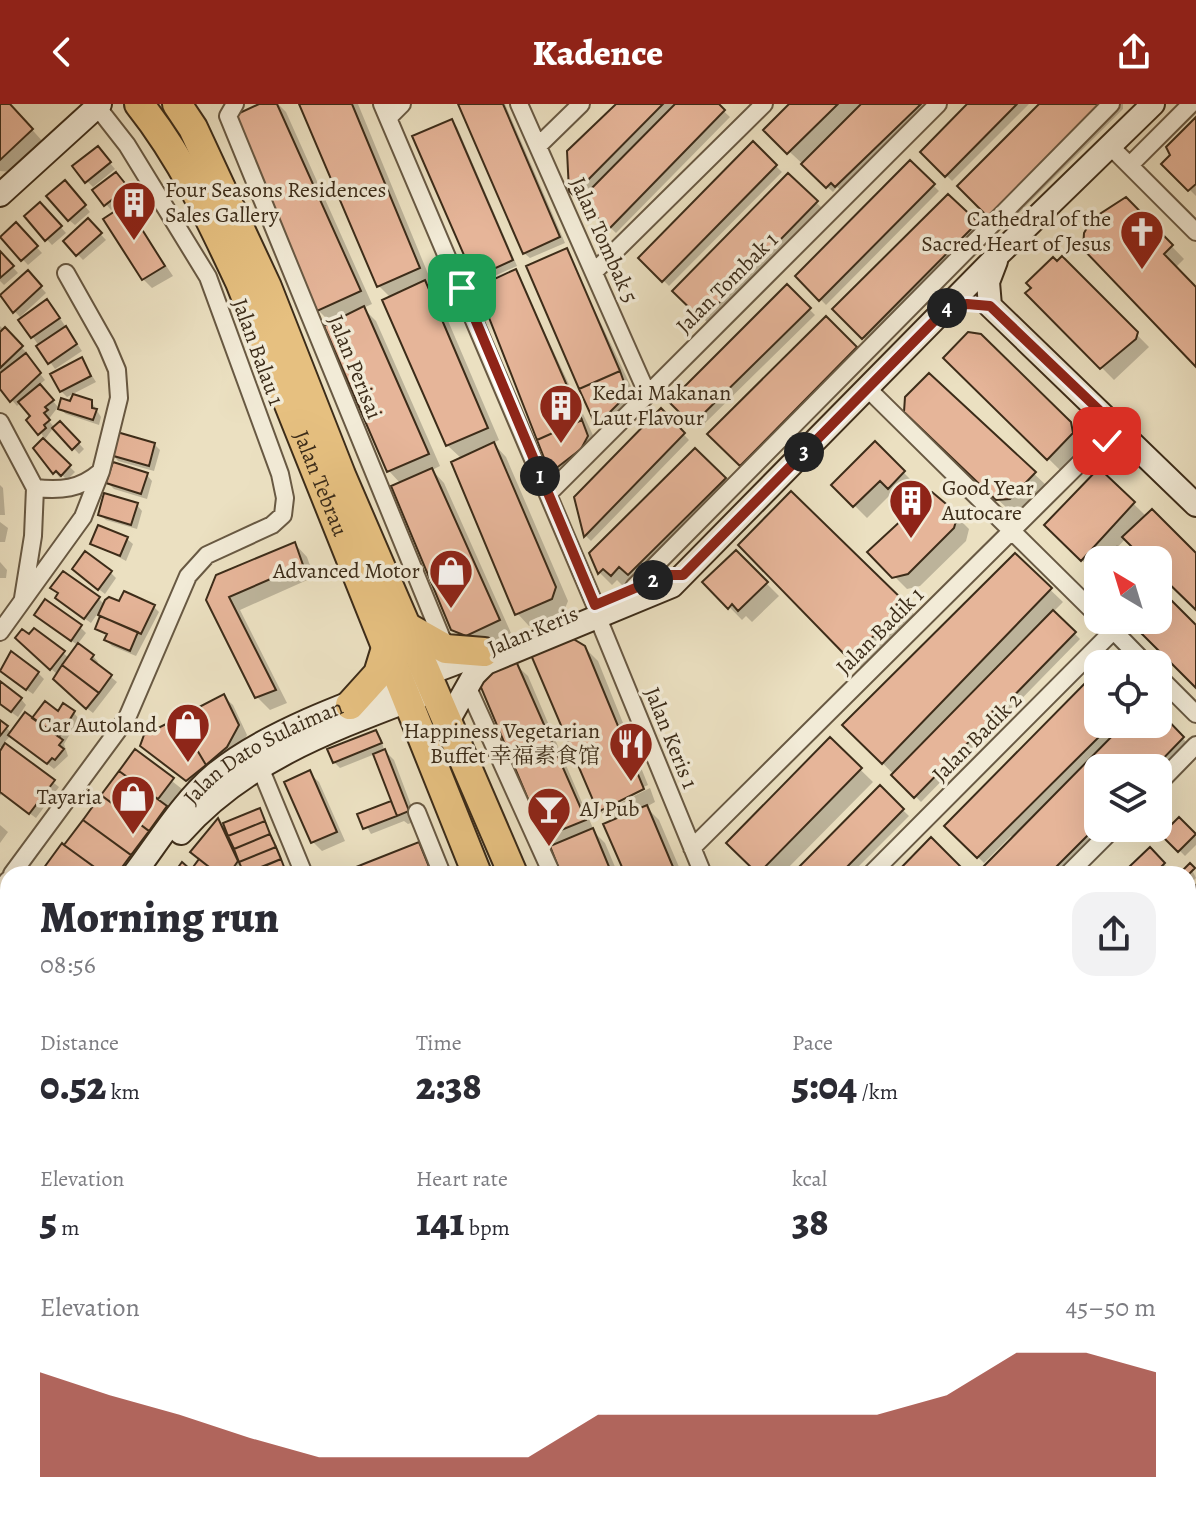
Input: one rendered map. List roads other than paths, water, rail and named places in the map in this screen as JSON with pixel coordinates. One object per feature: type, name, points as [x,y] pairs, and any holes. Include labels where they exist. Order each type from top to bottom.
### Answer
[{"type":"highway","name":"Jalan Tebrau","points":[[139,104],[165,137],[210,217],[240,282],[474,866]]},
{"type":"highway","name":"Jalan Tebrau","points":[[177,104],[193,128],[262,274],[341,475],[510,866]]},
{"type":"highway","points":[[407,627],[446,649],[484,652]]},
{"type":"highway","points":[[350,705],[378,674],[386,648]]},
{"type":"street","name":"Jalan Perisai","points":[[235,104],[228,116],[446,649]]},
{"type":"street","points":[[386,110],[402,104]]},
{"type":"street","name":"Jalan Tombak 5","points":[[519,104],[647,393]]},
{"type":"street","points":[[538,146],[581,104]]},
{"type":"street","points":[[594,272],[764,104]]},
{"type":"street","name":"Jalan Tombak 1","points":[[548,494],[938,104]]},
{"type":"street","points":[[634,587],[1111,104]]},
{"type":"street","name":"Jalan Keris","points":[[432,682],[484,652],[672,586],[1000,253],[1152,104]]},
{"type":"street","points":[[1130,165],[1191,104]]},
{"type":"street","points":[[0,195],[97,105]]},
{"type":"street","name":"Jalan Balau 1","points":[[18,866],[127,718],[188,576],[207,555],[272,525],[283,515],[285,498],[280,474],[208,277],[142,168],[97,105]]},
{"type":"street","name":"Jalan Keris 1","points":[[386,110],[548,494],[700,866]]},
{"type":"street","points":[[1110,146],[1196,232]]},
{"type":"street","points":[[990,306],[988,282],[1000,253]]},
{"type":"street","points":[[0,632],[83,517],[101,471],[119,398],[117,370],[106,344],[66,273]]},
{"type":"street","points":[[947,308],[967,304],[990,306],[1129,439],[1193,495]]},
{"type":"street","points":[[867,388],[1084,602]]},
{"type":"street","points":[[1099,410],[1102,423],[1099,444],[1129,439]]},
{"type":"street","points":[[0,422],[35,488],[33,536],[23,600]]},
{"type":"street","name":"Jalan Badik 1","points":[[692,848],[1099,444]]},
{"type":"street","points":[[35,488],[54,491],[73,488],[87,483],[101,471]]},
{"type":"street","name":"Jalan Keris","points":[[448,721],[474,675],[486,663],[596,611],[634,587],[666,575],[683,575]]},
{"type":"street","name":"Jalan Badik 2","points":[[878,866],[1093,634]]},
{"type":"street","points":[[1116,634],[1132,650]]},
{"type":"street","name":"Jalan Dato Sulaiman","points":[[156,866],[208,804],[259,765],[432,682]]},
{"type":"street","points":[[468,688],[548,866]]},
{"type":"street","points":[[1172,690],[1196,714]]},
{"type":"street","name":"Jalan Dato Sulaiman","points":[[140,866],[191,799],[215,775],[265,743],[350,705],[404,693]]},
{"type":"street","points":[[1172,770],[1196,745]]},
{"type":"street","points":[[259,765],[301,866]]},
{"type":"street","points":[[417,812],[439,866]]},
{"type":"street","points":[[1076,866],[1100,842]]},
{"type":"place","name":"Four Seasons Residences Sales Gallery","points":[[134,242]]},
{"type":"place","name":"Cathedral of the Sacred Heart of Jesus","points":[[1142,271]]},
{"type":"place","name":"Kedai Makanan Laut Flavour","points":[[561,445]]},
{"type":"place","name":"Good Year Autocare","points":[[911,540]]},
{"type":"place","name":"Advanced Motor","points":[[451,610]]},
{"type":"place","name":"Car Autoland","points":[[188,764]]},
{"type":"place","name":"Happiness Vegetarian Buffet 幸福素食馆","points":[[631,783]]},
{"type":"place","name":"Tayaria","points":[[133,836]]},
{"type":"place","name":"AJ Pub","points":[[549,848]]}]
